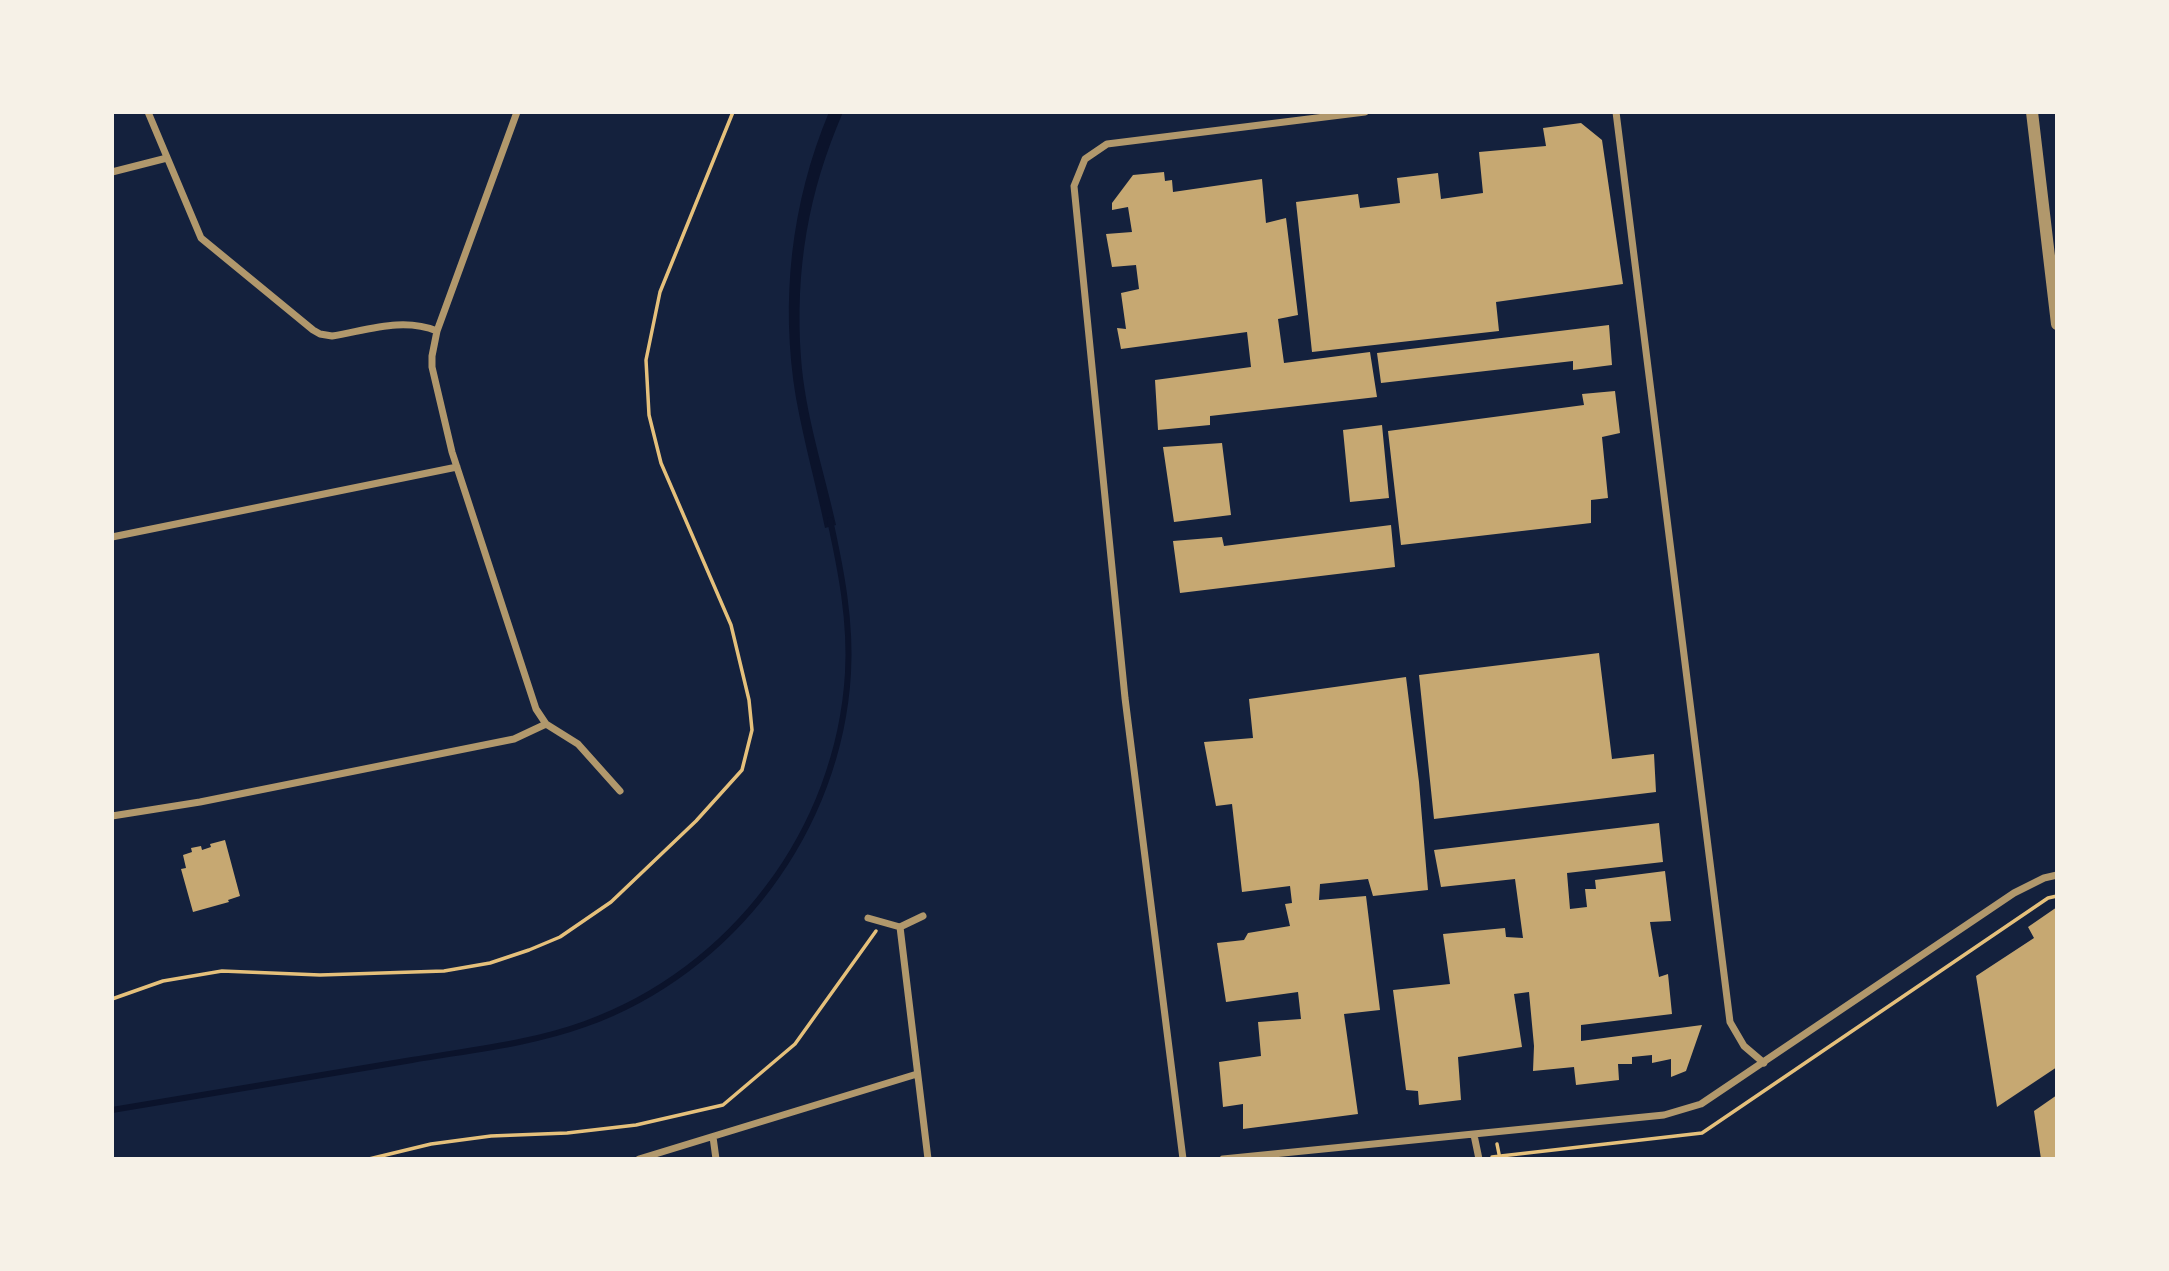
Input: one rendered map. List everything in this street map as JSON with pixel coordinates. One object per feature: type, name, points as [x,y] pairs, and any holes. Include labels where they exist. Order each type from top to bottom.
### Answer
[{"type":"street","points":[[148,112],[201,238],[320,334],[332,336],[407,323],[424,325],[438,331]]},
{"type":"street","points":[[517,112],[438,331],[432,367],[446,432],[536,709],[546,724],[578,744],[620,792]]},
{"type":"street","points":[[1184,1159],[1125,698],[1074,186],[1085,159],[1107,144],[1365,112]]},
{"type":"street","points":[[1616,112],[1730,1022],[1744,1046],[1764,1063]]},
{"type":"street","points":[[2032,112],[2057,324]]},
{"type":"street","points":[[112,172],[167,158]]},
{"type":"street","points":[[112,537],[457,467]]},
{"type":"street","points":[[112,816],[200,802],[514,739],[546,724]]},
{"type":"street","points":[[1223,1159],[1664,1115],[1701,1104],[2014,893],[2044,878],[2057,875]]},
{"type":"street","points":[[868,918],[900,927],[923,916]]},
{"type":"street","points":[[900,927],[929,1159]]},
{"type":"street","points":[[639,1159],[917,1074]]},
{"type":"street","points":[[1475,1135],[1479,1159]]},
{"type":"street","points":[[713,1137],[716,1159]]},
{"type":"path","points":[[112,999],[163,981],[222,971],[320,975],[444,971],[490,963],[529,950],[559,937],[611,902],[696,821],[742,770],[752,730],[749,700],[731,625],[661,463],[649,415],[646,360],[660,292],[733,112]]},
{"type":"path","points":[[369,1159],[431,1144],[491,1136],[567,1133],[636,1125],[723,1105],[795,1044],[883,921]]},
{"type":"water","points":[[829,112],[843,112],[813,202],[802,262],[800,293],[801,358],[806,400],[836,525],[825,528],[796,398],[791,362],[789,289],[792,253],[806,181]]},
{"type":"building","points":[[1581,123],[1602,140],[1623,284],[1496,302],[1499,331],[1312,352],[1296,202],[1358,194],[1360,208],[1400,203],[1397,178],[1438,173],[1441,199],[1483,193],[1479,152],[1546,146],[1543,128]]},
{"type":"building","points":[[1164,172],[1165,181],[1172,180],[1173,192],[1262,179],[1266,223],[1286,218],[1298,315],[1278,319],[1284,363],[1370,352],[1377,397],[1210,416],[1210,425],[1158,430],[1155,380],[1251,367],[1247,332],[1121,349],[1117,328],[1126,329],[1121,293],[1139,289],[1136,265],[1112,267],[1106,234],[1132,232],[1128,207],[1112,210],[1112,203],[1133,175]]},
{"type":"building","points":[[1609,325],[1612,365],[1573,370],[1573,361],[1381,383],[1377,353]]},
{"type":"building","points":[[1615,391],[1620,433],[1602,437],[1608,498],[1591,500],[1591,523],[1401,545],[1388,431],[1584,405],[1582,394]]},
{"type":"building","points":[[1382,425],[1389,498],[1350,502],[1343,430]]},
{"type":"building","points":[[1222,443],[1231,515],[1174,522],[1163,447]]},
{"type":"building","points":[[1391,525],[1395,567],[1180,593],[1173,541],[1222,537],[1224,546]]},
{"type":"building","points":[[1599,653],[1612,759],[1654,754],[1656,792],[1434,819],[1419,675]]},
{"type":"building","points":[[1406,677],[1419,782],[1428,890],[1373,896],[1368,879],[1320,884],[1319,900],[1366,896],[1380,1010],[1344,1014],[1358,1114],[1243,1129],[1243,1104],[1223,1107],[1219,1062],[1261,1056],[1258,1022],[1301,1019],[1298,992],[1226,1002],[1217,943],[1244,940],[1248,933],[1290,926],[1285,904],[1292,903],[1290,886],[1242,892],[1232,804],[1216,806],[1204,742],[1253,738],[1249,699]]},
{"type":"building","points":[[1659,823],[1663,862],[1567,873],[1570,909],[1587,907],[1585,889],[1596,889],[1595,880],[1665,871],[1671,921],[1650,922],[1659,977],[1668,974],[1672,1014],[1581,1025],[1581,1041],[1702,1025],[1686,1071],[1671,1077],[1671,1059],[1652,1063],[1652,1055],[1632,1057],[1632,1064],[1618,1064],[1619,1080],[1576,1085],[1574,1067],[1533,1071],[1534,1046],[1529,992],[1514,994],[1522,1047],[1458,1057],[1461,1100],[1419,1105],[1418,1091],[1406,1090],[1393,990],[1450,984],[1443,934],[1505,928],[1506,937],[1523,938],[1515,879],[1441,887],[1434,850]]},
{"type":"building","points":[[225,840],[240,896],[228,900],[229,902],[193,912],[181,869],[186,868],[183,855],[192,852],[191,848],[201,846],[202,850],[211,847],[210,844]]},
{"type":"building","points":[[2057,907],[2057,1067],[1997,1107],[1976,976],[2034,938],[2028,927]]},
{"type":"building","points":[[2057,1095],[2057,1159],[2041,1159],[2034,1111]]},
{"type":"waterway","points":[[112,1110],[543,1037],[585,1024],[638,1000],[687,969],[731,931],[769,887],[800,839],[824,786],[840,731],[849,654],[844,596],[830,520]]}]
